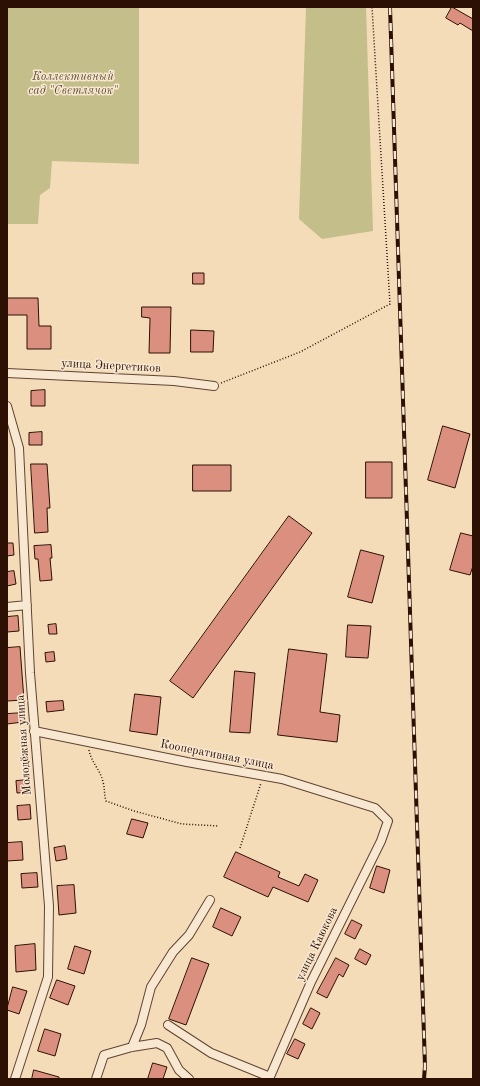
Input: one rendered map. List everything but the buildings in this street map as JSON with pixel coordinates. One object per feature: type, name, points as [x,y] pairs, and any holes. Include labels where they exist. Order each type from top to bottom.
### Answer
[{"type":"street","name":"улица Энергетиков","points":[[7,373],[174,381],[214,386]]},
{"type":"street","name":"Молодёжная улица","points":[[7,406],[19,448],[34,731],[49,906],[48,977],[15,1079]]},
{"type":"street","points":[[7,608],[27,605]]},
{"type":"street","name":"Кооперативная улица","points":[[34,731],[282,780],[375,808],[388,821]]},
{"type":"street","name":"улица Каюкова","points":[[269,1078],[311,982],[381,841],[388,821]]},
{"type":"street","points":[[132,1047],[141,1025],[151,988],[173,952],[189,935],[210,900]]},
{"type":"street","points":[[168,1025],[211,1053],[269,1078]]},
{"type":"street","points":[[96,1079],[104,1055],[132,1047],[157,1043],[167,1048],[179,1070],[189,1079]]},
{"type":"path","points":[[214,386],[300,352],[390,304],[372,7]]},
{"type":"path","points":[[88,742],[90,756],[103,781],[106,801],[134,811],[182,824],[219,826]]},
{"type":"path","points":[[240,848],[263,776]]},
{"type":"green space","name":"Коллективный сад \"Светлячок\"","points":[[7,7],[139,7],[139,164],[52,161],[50,188],[40,195],[38,224],[7,224]]},
{"type":"green space","points":[[306,7],[366,7],[373,231],[322,239],[299,219]]},
{"type":"railway","points":[[390,7],[425,1066],[424,1079]]}]
